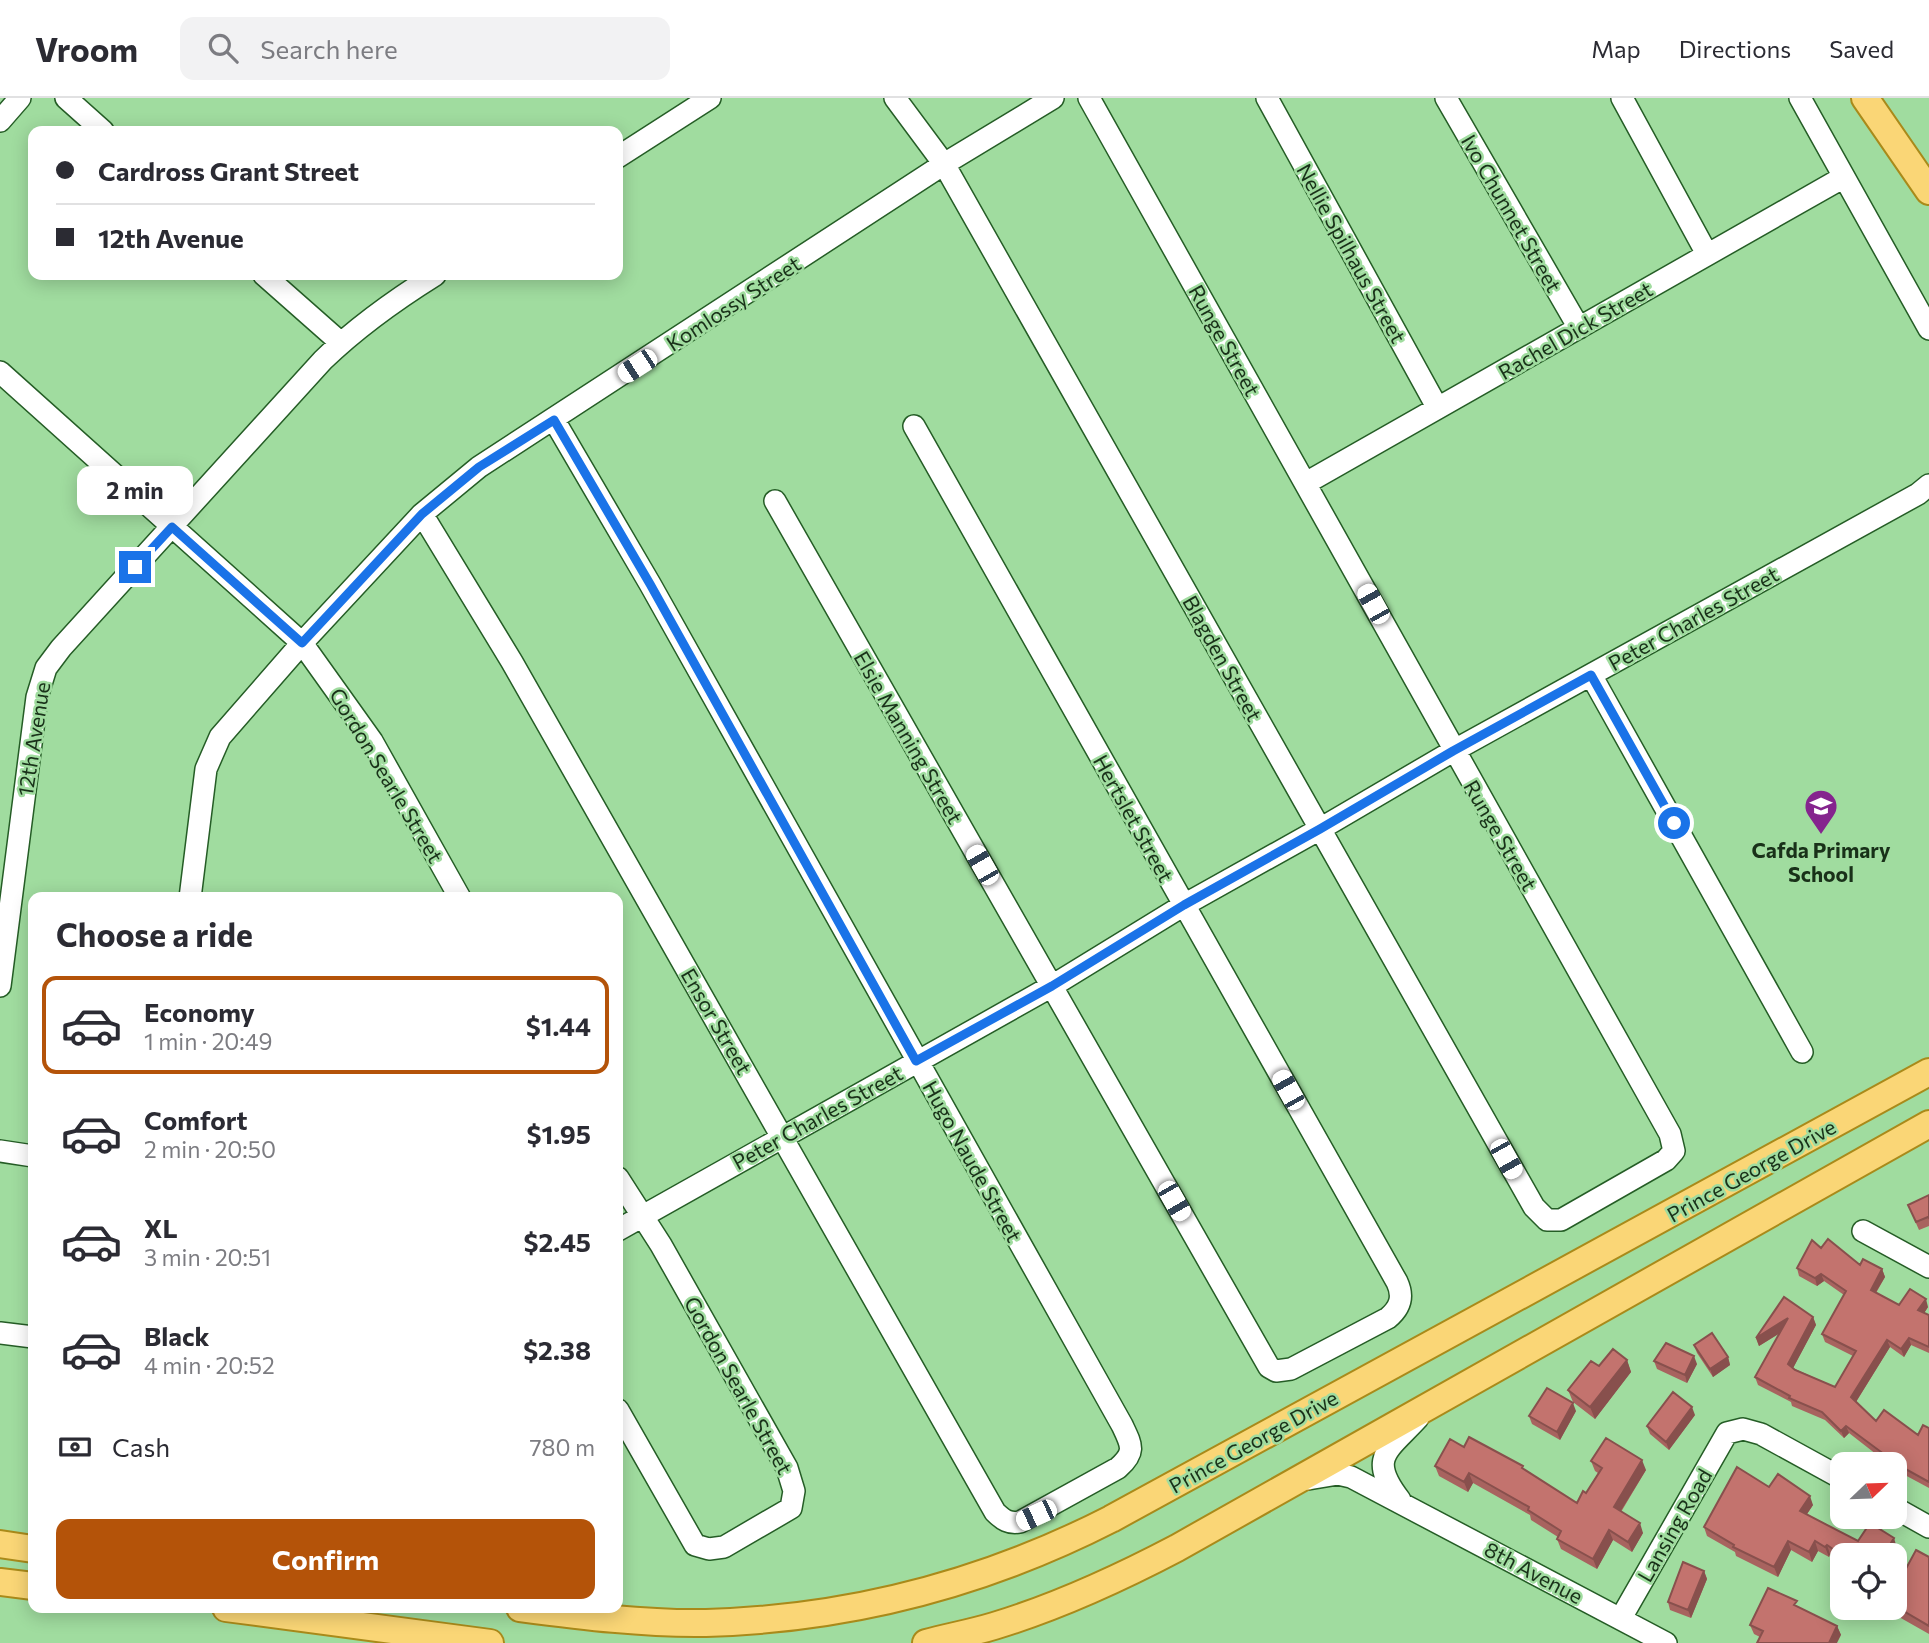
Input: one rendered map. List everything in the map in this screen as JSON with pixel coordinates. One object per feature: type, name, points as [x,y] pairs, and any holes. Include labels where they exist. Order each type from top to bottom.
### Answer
[{"type":"main road","points":[[1865,98],[1929,191]]},
{"type":"main road","name":"Prince George Drive","points":[[567,1613],[681,1622],[740,1621],[814,1615],[893,1601],[979,1577],[1020,1561],[1111,1519],[1929,1072]]},
{"type":"main road","points":[[926,1643],[994,1626],[1077,1596],[1177,1548],[1929,1124]]},
{"type":"main road","points":[[0,1545],[28,1548]]},
{"type":"main road","points":[[0,1582],[28,1585]]},
{"type":"main road","points":[[264,1613],[490,1643]]},
{"type":"street","points":[[0,121],[20,98]]},
{"type":"street","points":[[66,98],[97,126]]},
{"type":"street","points":[[623,154],[710,98]]},
{"type":"street","name":"Blagden Street","points":[[895,98],[944,164],[1534,1207],[1547,1220]]},
{"type":"street","name":"Komlossy Street","points":[[191,892],[206,769],[220,737],[302,643],[422,514],[479,467],[944,164],[1053,98]]},
{"type":"street","name":"Runge Street","points":[[1089,98],[1674,1143],[1674,1151],[1666,1160],[1568,1217],[1547,1220]]},
{"type":"street","name":"Nellie Spilhaus Street","points":[[1267,98],[1437,407]]},
{"type":"street","name":"Ivo Chunnet Street","points":[[1446,98],[1579,328]]},
{"type":"street","points":[[1622,98],[1707,254]]},
{"type":"street","points":[[1800,98],[1929,329]]},
{"type":"street","name":"Rachel Dick Street","points":[[1306,483],[1844,177]]},
{"type":"street","points":[[270,280],[341,343]]},
{"type":"street","name":"12th Avenue","points":[[0,986],[8,848],[37,697],[46,668],[61,648],[341,343],[427,280]]},
{"type":"street","name":"Gordon Searle Street","points":[[0,372],[302,643],[372,741],[457,892]]},
{"type":"street","name":"Hugo Naude Street","points":[[554,420],[650,584],[1122,1425],[1131,1449],[1126,1461],[1097,1481],[1036,1515],[1013,1523]]},
{"type":"street","name":"Hertslet Street","points":[[914,426],[1401,1290],[1401,1301],[1396,1311],[1388,1318],[1292,1369],[1276,1371]]},
{"type":"street","name":"Peter Charles Street","points":[[623,1227],[1052,986],[1184,905],[1453,751],[1918,494],[1929,485]]},
{"type":"street","name":"Elsie Manning Street","points":[[775,501],[1264,1359],[1276,1371]]},
{"type":"street","name":"Ensor Street","points":[[422,514],[512,662],[995,1512],[1005,1521],[1013,1523]]},
{"type":"street","points":[[1591,675],[1802,1052]]},
{"type":"street","points":[[0,1151],[28,1155]]},
{"type":"street","name":"Gordon Searle Street","points":[[623,1186],[662,1245],[787,1468],[794,1490],[791,1508],[724,1547],[700,1547],[690,1538],[623,1419]]},
{"type":"street","points":[[1863,1231],[1929,1266]]},
{"type":"street","points":[[0,1333],[28,1336]]},
{"type":"street","points":[[1402,1502],[1385,1480],[1384,1459],[1392,1445],[1431,1405]]},
{"type":"street","name":"Lansing Road","points":[[1621,1618],[1727,1433],[1743,1429],[1761,1434],[1830,1472]]},
{"type":"street","name":"8th Avenue","points":[[1291,1484],[1318,1476],[1338,1474],[1351,1477],[1666,1643]]},
{"type":"street","points":[[1908,1515],[1929,1527]]},
{"type":"building","points":[[1929,1195],[1929,1218],[1916,1222],[1908,1205]]},
{"type":"building","points":[[1828,1239],[1860,1265],[1863,1259],[1882,1269],[1871,1290],[1899,1305],[1910,1289],[1926,1299],[1918,1310],[1929,1315],[1929,1347],[1909,1338],[1901,1349],[1887,1340],[1851,1397],[1876,1421],[1884,1410],[1918,1435],[1923,1425],[1929,1428],[1929,1482],[1908,1470],[1908,1452],[1881,1452],[1846,1426],[1841,1431],[1822,1412],[1789,1398],[1790,1396],[1755,1377],[1788,1318],[1756,1338],[1784,1297],[1813,1317],[1788,1364],[1795,1370],[1835,1387],[1856,1351],[1822,1334],[1846,1291],[1821,1274],[1815,1278],[1797,1268],[1812,1240],[1821,1248]]},
{"type":"building","points":[[1712,1333],[1728,1357],[1710,1369],[1694,1345]]},
{"type":"building","points":[[1666,1343],[1694,1356],[1685,1375],[1654,1361]]},
{"type":"building","points":[[1613,1349],[1627,1360],[1590,1407],[1568,1390],[1591,1361],[1599,1366]]},
{"type":"building","points":[[1547,1388],[1573,1403],[1557,1432],[1529,1416]]},
{"type":"building","points":[[1673,1392],[1692,1407],[1666,1442],[1647,1426]]},
{"type":"building","points":[[1469,1437],[1523,1466],[1522,1468],[1577,1503],[1602,1468],[1591,1461],[1606,1438],[1642,1460],[1614,1507],[1640,1523],[1628,1542],[1609,1530],[1593,1559],[1557,1539],[1561,1531],[1528,1510],[1529,1507],[1469,1473],[1464,1482],[1435,1466],[1450,1439],[1464,1447]]},
{"type":"building","points":[[1737,1467],[1769,1487],[1778,1474],[1810,1496],[1800,1511],[1830,1527],[1830,1530],[1837,1530],[1858,1541],[1865,1530],[1881,1530],[1894,1538],[1891,1543],[1830,1543],[1830,1547],[1815,1541],[1809,1552],[1788,1541],[1774,1567],[1733,1547],[1734,1545],[1704,1527]]},
{"type":"building","points":[[1916,1550],[1929,1557],[1929,1626],[1907,1613],[1907,1567]]},
{"type":"building","points":[[1683,1562],[1704,1571],[1688,1610],[1668,1602]]},
{"type":"building","points":[[1768,1588],[1797,1601],[1794,1605],[1837,1626],[1829,1643],[1757,1643],[1763,1631],[1750,1625]]},
{"type":"place","name":"Cafda Primary School","points":[[1821,836]]},
{"type":"route","points":[[135,567],[172,527],[302,643],[422,514],[479,467],[554,420],[650,584],[916,1061],[1052,986],[1184,905],[1453,751],[1591,675],[1674,823]]}]
